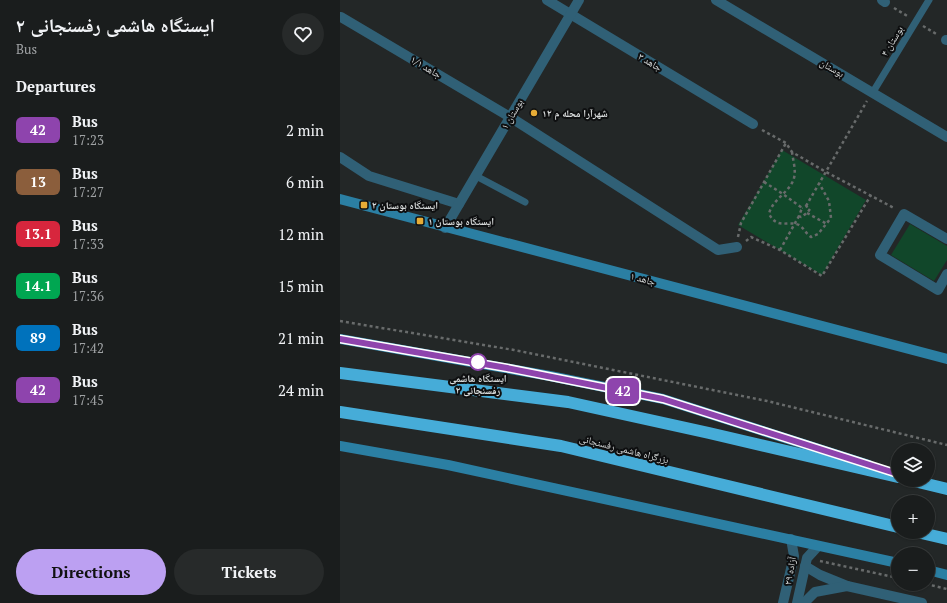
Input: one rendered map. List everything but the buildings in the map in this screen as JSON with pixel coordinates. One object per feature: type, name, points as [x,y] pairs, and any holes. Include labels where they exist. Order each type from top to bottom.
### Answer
[{"type":"highway","points":[[340,373],[568,402],[709,432],[891,474]]},
{"type":"highway","name":"بزرگراه هاشمی رفسنجانی","points":[[340,412],[561,446],[891,525]]},
{"type":"highway","points":[[935,486],[947,489]]},
{"type":"highway","points":[[935,536],[947,539]]},
{"type":"street","name":"جاهد ۳","points":[[548,0],[753,124]]},
{"type":"street","name":"بوستان ۱","points":[[446,228],[579,0]]},
{"type":"street","name":"بوستان","points":[[716,0],[947,137]]},
{"type":"street","name":"جاهد ۱/۱","points":[[341,17],[510,117],[718,250],[737,247]]},
{"type":"street","points":[[340,158],[369,176],[459,204]]},
{"type":"street","name":"جاهد ۱","points":[[340,199],[947,359]]},
{"type":"street","points":[[947,239],[904,214],[880,255],[938,290],[947,274]]},
{"type":"street","points":[[340,339],[543,374],[663,399],[891,474]]},
{"type":"street","points":[[340,446],[448,465],[891,562]]},
{"type":"street","name":"آزاده ۲۹","points":[[783,603],[794,556],[791,539]]},
{"type":"street","points":[[797,603],[806,562],[818,546]]},
{"type":"street","points":[[806,562],[820,575],[846,586],[922,603]]},
{"type":"street","points":[[935,572],[947,575]]},
{"type":"street","points":[[804,603],[815,592],[846,586]]},
{"type":"lane","name":"بوستان ۴","points":[[873,92],[929,0]]},
{"type":"lane","points":[[476,176],[526,202]]},
{"type":"path","points":[[780,250],[795,224],[802,208],[806,206],[873,92]]},
{"type":"path","points":[[753,124],[786,143],[792,152],[795,170],[793,181],[774,203],[770,210],[769,214],[772,219],[777,223],[799,225],[811,237],[818,234],[831,218],[829,201],[819,183]]},
{"type":"path","points":[[737,247],[741,223],[786,143]]},
{"type":"path","points":[[792,152],[904,214]]},
{"type":"path","points":[[764,182],[802,208]]},
{"type":"path","points":[[737,247],[751,237],[780,250],[822,276],[871,195]]},
{"type":"path","points":[[806,206],[810,209],[808,213]]},
{"type":"path","points":[[808,213],[827,224]]},
{"type":"path","points":[[799,216],[801,217],[808,213]]},
{"type":"path","points":[[340,321],[400,330],[545,356],[767,401],[947,445]]},
{"type":"path","points":[[806,562],[891,577]]},
{"type":"path","points":[[935,586],[947,589]]},
{"type":"green space","points":[[782,150],[866,200],[822,275],[738,225]]},
{"type":"green space","points":[[910,224],[947,246],[947,260],[934,281],[891,255]]},
{"type":"bus line","name":"42","points":[[340,339],[478,362],[663,399],[891,472]]},
{"type":"place","name":"شهرآرا محله م ۱۲","points":[[534,113]]},
{"type":"place","name":"ایستگاه بوستان ۲","points":[[364,205]]},
{"type":"place","name":"ایستگاه بوستان ۱","points":[[420,221]]},
{"type":"place","name":"ایستگاه هاشمی رفسنجانی ۲","points":[[478,362]]}]
